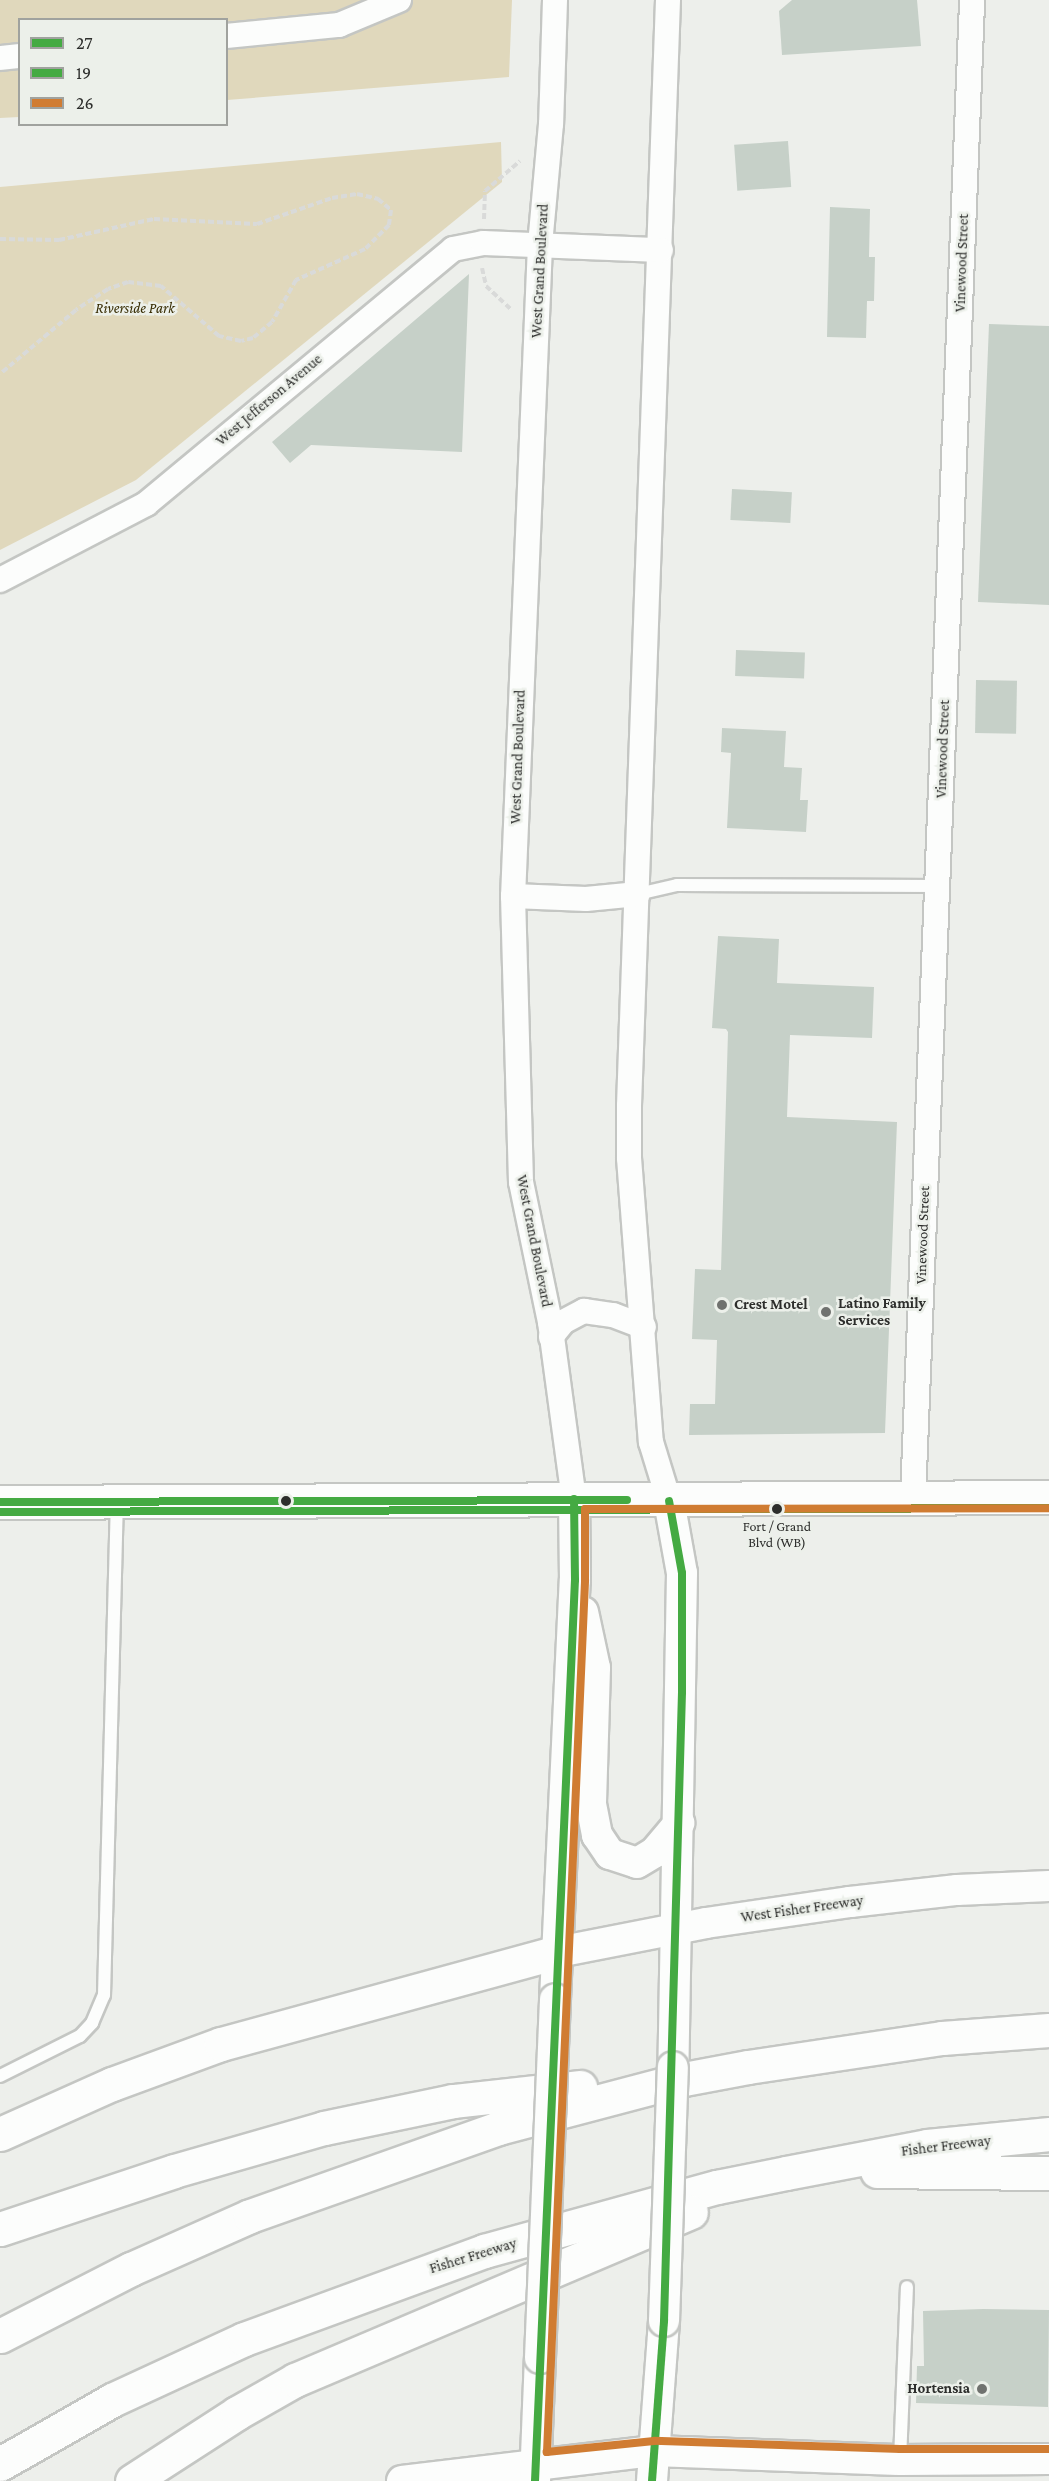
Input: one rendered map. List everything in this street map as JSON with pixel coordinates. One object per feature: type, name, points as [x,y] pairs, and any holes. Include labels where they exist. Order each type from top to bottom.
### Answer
[{"type":"main road","points":[[0,1502],[574,1499],[669,1501],[1049,1497]]},
{"type":"main road","points":[[0,2134],[112,2084],[221,2044],[558,1952]]},
{"type":"main road","points":[[0,2229],[214,2158],[355,2120],[453,2102],[748,2067],[920,2041],[1049,2030]]},
{"type":"main road","points":[[0,2336],[191,2242],[353,2176],[550,2113],[748,2067]]},
{"type":"main road","name":"Fisher Freeway","points":[[0,2464],[112,2400],[173,2371],[358,2295],[484,2251],[779,2174],[927,2146],[1049,2134]]},
{"type":"main road","points":[[132,2481],[237,2413],[306,2375],[779,2174],[1049,2173]]},
{"type":"street","points":[[228,36],[339,25],[399,0]]},
{"type":"street","name":"West Grand Boulevard","points":[[536,2473],[575,1580],[574,1499],[551,1336],[520,1182],[513,896],[540,245],[551,124],[555,0]]},
{"type":"street","points":[[652,2481],[664,2321],[673,2067],[672,1993],[677,1929],[682,1573],[669,1501],[651,1442],[644,1327],[629,1158],[668,0]]},
{"type":"street","name":"Vinewood Street","points":[[913,1498],[972,0]]},
{"type":"street","points":[[0,57],[18,56]]},
{"type":"street","name":"West Jefferson Avenue","points":[[0,580],[146,504],[453,249],[483,243],[661,250]]},
{"type":"street","points":[[513,896],[586,900],[638,894]]},
{"type":"street","points":[[551,1336],[563,1322],[584,1311],[613,1315],[644,1327]]},
{"type":"street","points":[[575,1580],[595,1668],[591,1804],[597,1834],[610,1854],[637,1863],[655,1852],[679,1823]]},
{"type":"street","name":"West Fisher Freeway","points":[[558,1952],[677,1929],[849,1902],[957,1890],[1049,1886]]},
{"type":"street","points":[[402,2481],[536,2473],[654,2451],[855,2455],[900,2460],[1049,2459]]},
{"type":"lane","points":[[638,894],[677,885],[937,886]]},
{"type":"lane","points":[[0,2076],[80,2036],[92,2023],[104,1995],[117,1501]]},
{"type":"lane","points":[[900,2460],[907,2287]]},
{"type":"path","points":[[484,221],[485,191],[524,157]]},
{"type":"path","points":[[0,239],[58,240],[154,219],[257,224],[332,198],[357,194],[378,199],[391,210],[388,225],[365,249],[296,280],[272,322],[253,338],[241,341],[219,336],[161,286],[128,282],[108,289],[76,310],[0,374]]},
{"type":"path","points":[[482,265],[486,286],[514,313]]},
{"type":"green space","points":[[0,0],[512,0],[509,77],[228,100],[228,18],[18,18],[18,117],[0,118]]},
{"type":"green space","name":"Riverside Park","points":[[501,142],[502,182],[136,480],[0,550],[0,187]]},
{"type":"building","points":[[792,0],[917,0],[921,46],[782,55],[779,11]]},
{"type":"building","points":[[788,141],[791,187],[737,191],[734,145]]},
{"type":"building","points":[[830,207],[870,209],[869,257],[875,257],[874,301],[867,301],[866,338],[827,337]]},
{"type":"building","points":[[469,274],[462,452],[311,445],[290,463],[272,442]]},
{"type":"building","points":[[989,324],[1049,326],[1049,605],[978,602]]},
{"type":"building","points":[[732,489],[792,492],[790,523],[730,520]]},
{"type":"building","points":[[736,650],[805,652],[804,678],[735,676]]},
{"type":"building","points":[[976,680],[1017,681],[1016,734],[975,733]]},
{"type":"building","points":[[722,728],[786,731],[784,767],[802,768],[800,800],[808,800],[806,832],[727,828],[731,753],[721,752]]},
{"type":"building","points":[[718,936],[779,939],[777,983],[874,987],[872,1038],[790,1035],[787,1117],[897,1122],[885,1433],[689,1435],[690,1404],[715,1404],[717,1340],[692,1339],[695,1269],[721,1270],[728,1032],[726,1029],[712,1028]]},
{"type":"building","points":[[1049,2310],[1048,2407],[916,2403],[917,2366],[924,2366],[923,2311]]},
{"type":"transit line","name":"27","points":[[535,2481],[575,1580],[574,1499]]},
{"type":"transit line","name":"27","points":[[0,1502],[627,1500]]},
{"type":"transit line","name":"27","points":[[652,2481],[664,2321],[682,1692],[682,1573],[669,1501]]},
{"type":"transit line","name":"19","points":[[0,1512],[1049,1508]]},
{"type":"transit line","name":"26","points":[[1049,1508],[585,1509],[585,1580],[547,2452],[654,2441],[900,2449],[1049,2449]]},
{"type":"place","name":"Crest Motel","points":[[722,1305]]},
{"type":"place","name":"Latino Family Services","points":[[826,1312]]},
{"type":"place","name":"Fort / Grand Blvd (WB)","points":[[777,1509]]},
{"type":"place","name":"Hortensia","points":[[982,2389]]}]
